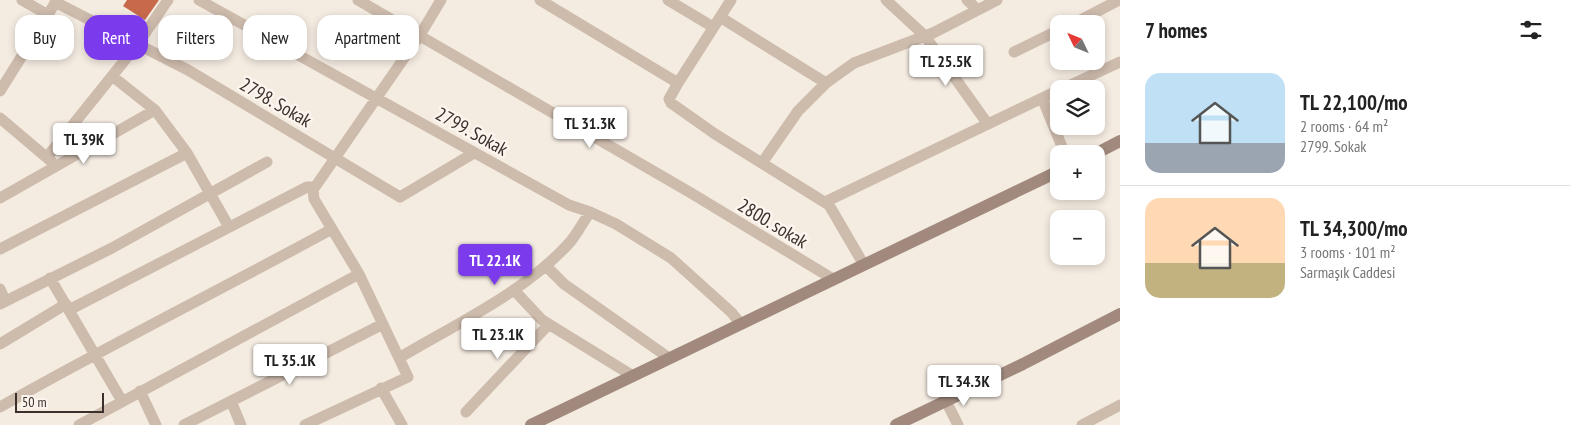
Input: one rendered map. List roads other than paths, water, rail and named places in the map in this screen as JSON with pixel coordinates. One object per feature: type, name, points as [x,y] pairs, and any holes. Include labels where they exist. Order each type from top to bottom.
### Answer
[{"type":"street","points":[[22,0],[48,14]]},
{"type":"street","points":[[148,29],[168,0]]},
{"type":"street","name":"2799. Sokak","points":[[199,0],[569,205],[616,224],[671,258],[731,312],[741,324]]},
{"type":"street","name":"2800. sokak","points":[[358,0],[683,188],[833,280]]},
{"type":"street","points":[[305,425],[408,376],[359,274],[314,200],[313,190],[420,35],[441,0]]},
{"type":"street","points":[[540,0],[678,83]]},
{"type":"street","points":[[668,0],[717,22],[826,83]]},
{"type":"street","points":[[732,0],[669,100],[715,134],[829,205],[864,264]]},
{"type":"street","points":[[886,0],[925,36],[987,124]]},
{"type":"street","points":[[967,0],[978,10]]},
{"type":"street","points":[[762,163],[798,111],[826,83],[854,63],[925,36],[997,0]]},
{"type":"street","points":[[1090,15],[1119,0]]},
{"type":"street","points":[[1,86],[56,1]]},
{"type":"street","name":"2798. Sokak","points":[[56,1],[84,16]]},
{"type":"street","points":[[1014,52],[1050,34]]},
{"type":"street","name":"2798. Sokak","points":[[148,50],[188,70],[400,196],[474,152]]},
{"type":"street","points":[[47,157],[125,60]]},
{"type":"street","points":[[1080,80],[1120,62]]},
{"type":"street","points":[[112,76],[155,110],[187,153],[229,227]]},
{"type":"street","points":[[825,202],[1050,94]]},
{"type":"street","points":[[1042,98],[1061,145]]},
{"type":"street","points":[[3,192],[155,110]]},
{"type":"street","points":[[0,118],[56,165]]},
{"type":"street","points":[[1105,149],[1120,141]]},
{"type":"street","points":[[0,249],[187,153]]},
{"type":"street","points":[[0,289],[3,302],[112,248],[267,162]]},
{"type":"street","points":[[531,425],[1050,175]]},
{"type":"street","points":[[0,344],[68,307],[307,187],[314,187]]},
{"type":"street","points":[[399,358],[514,290],[546,266],[571,240],[590,212]]},
{"type":"street","points":[[0,407],[95,354],[243,278],[332,229]]},
{"type":"street","points":[[546,266],[564,284],[670,358]]},
{"type":"street","points":[[79,425],[359,274]]},
{"type":"street","points":[[50,278],[122,401]]},
{"type":"street","points":[[514,290],[526,304],[549,324],[633,376]]},
{"type":"street","points":[[896,425],[1120,314]]},
{"type":"street","points":[[184,425],[383,324]]},
{"type":"street","points":[[466,412],[549,324]]},
{"type":"street","points":[[381,388],[402,425]]},
{"type":"street","points":[[140,391],[156,425]]},
{"type":"street","points":[[231,401],[241,425]]},
{"type":"street","points":[[946,401],[958,425]]},
{"type":"street","points":[[1082,425],[1120,405]]}]
